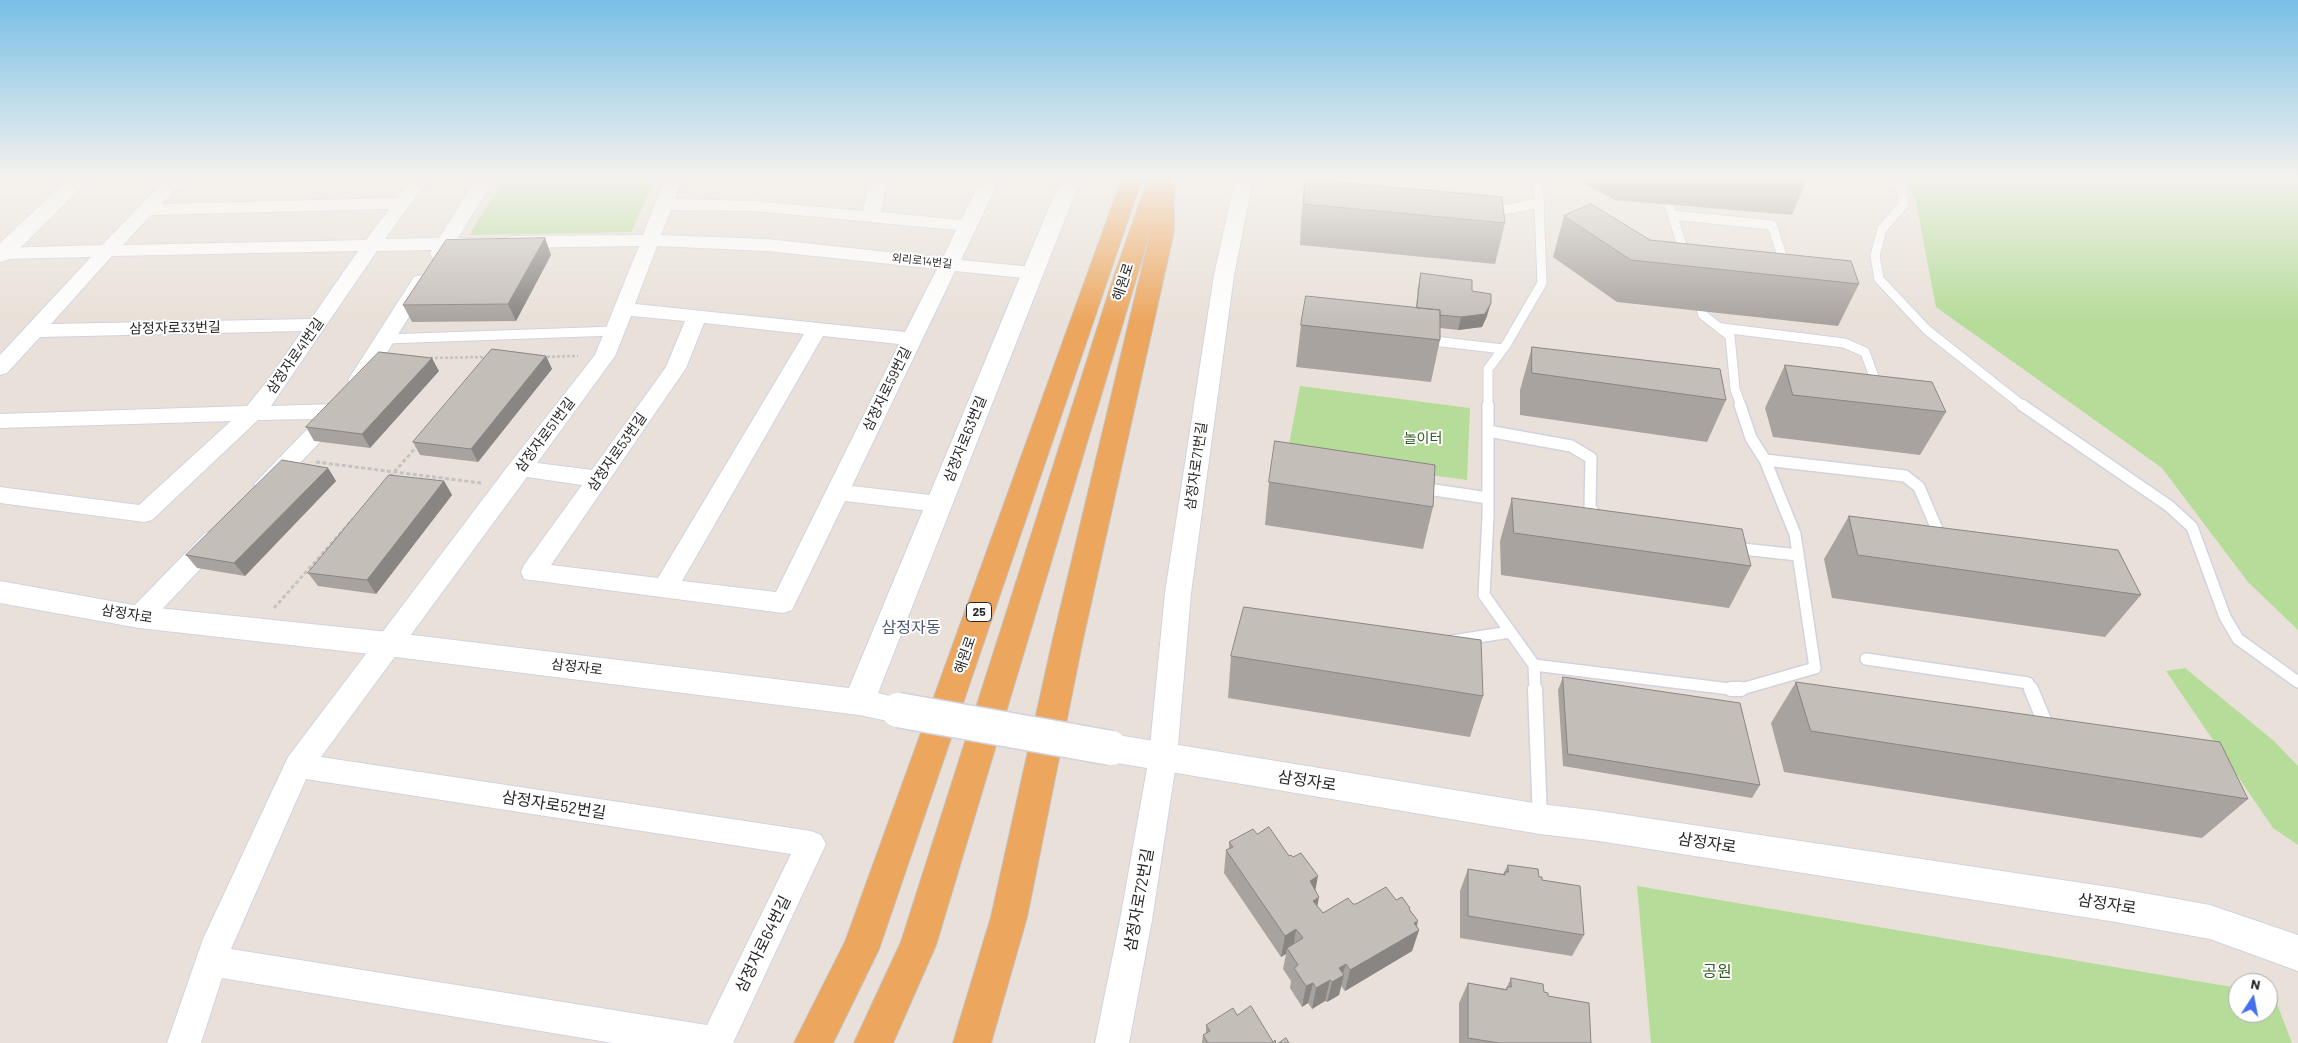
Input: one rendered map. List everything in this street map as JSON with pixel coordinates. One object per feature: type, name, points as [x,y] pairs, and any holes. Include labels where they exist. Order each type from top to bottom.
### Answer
[{"type":"highway","name":"해원로","points":[[813,1043],[861,949],[1116,225]]},
{"type":"highway","name":"해원로","points":[[873,1043],[918,945],[1142,225]]},
{"type":"highway","points":[[972,1043],[1009,917],[1068,639],[1161,240],[1162,225]]},
{"type":"street","points":[[1,254],[32,225]]},
{"type":"street","points":[[0,368],[133,225]]},
{"type":"street","name":"삼정자로41번길","points":[[0,495],[144,514],[253,413],[276,385],[387,225]]},
{"type":"street","points":[[250,502],[344,403],[456,225]]},
{"type":"street","name":"삼정자로51번길","points":[[388,644],[605,356],[656,225]]},
{"type":"street","points":[[955,225],[967,226]]},
{"type":"street","name":"삼정자로63번길","points":[[859,702],[1052,225]]},
{"type":"street","name":"삼정자로71번길","points":[[1163,757],[1178,593],[1224,275],[1235,225]]},
{"type":"street","name":"삼정자로59번길","points":[[783,603],[967,226]]},
{"type":"street","name":"외리로14번길","points":[[1,254],[650,240],[767,245],[1033,273]]},
{"type":"street","points":[[624,309],[911,339]]},
{"type":"street","name":"삼정자로53번길","points":[[697,316],[676,368],[533,572],[783,603]]},
{"type":"street","name":"삼정자로33번길","points":[[33,331],[317,325]]},
{"type":"street","points":[[665,588],[817,329]]},
{"type":"street","points":[[5,424],[336,411]]},
{"type":"street","points":[[513,477],[598,479]]},
{"type":"street","points":[[837,492],[939,504]]},
{"type":"street","points":[[139,617],[229,523]]},
{"type":"street","name":"삼정자로","points":[[0,592],[139,617],[388,644],[859,702],[1111,748],[1540,820],[1609,828],[2116,905],[2210,922],[2298,953]]},
{"type":"street","points":[[184,1043],[219,939],[298,766],[388,644]]},
{"type":"street","name":"삼정자로72번길","points":[[1112,1043],[1136,920],[1163,757]]},
{"type":"street","name":"삼정자로52번길","points":[[298,766],[811,844]]},
{"type":"street","name":"삼정자로64번길","points":[[715,1043],[811,844]]},
{"type":"street","points":[[211,961],[715,1043]]},
{"type":"lane","points":[[1540,820],[1534,665],[1484,595],[1488,498],[1488,369],[1542,284],[1541,225]]},
{"type":"lane","points":[[1676,225],[1688,267]]},
{"type":"lane","points":[[1769,225],[1772,225],[1788,276]]},
{"type":"lane","points":[[1886,225],[1882,229],[1875,256],[1879,279],[1927,330],[2022,405],[2169,506],[2192,527],[2225,617],[2238,639],[2298,682]]},
{"type":"lane","points":[[1534,665],[1738,690],[1816,668],[1795,534],[1765,460],[1751,438],[1735,389],[1730,336],[1703,315],[1694,284]]},
{"type":"lane","points":[[1720,328],[1844,343],[1865,352],[1879,391],[1870,390]]},
{"type":"lane","points":[[386,339],[615,332]]},
{"type":"lane","points":[[1416,340],[1502,349]]},
{"type":"lane","points":[[1488,432],[1571,446],[1591,458],[1590,507],[1601,524],[1609,528]]},
{"type":"lane","points":[[1765,460],[1905,476],[1920,487],[1939,534]]},
{"type":"lane","points":[[1411,487],[1488,498]]},
{"type":"lane","points":[[1721,546],[1798,555]]},
{"type":"lane","points":[[1438,640],[1448,642],[1510,632]]},
{"type":"lane","points":[[1866,659],[2028,683],[2055,737],[2031,734]]},
{"type":"lane","points":[[1788,676],[1804,684]]},
{"type":"path","points":[[541,356],[605,356]]},
{"type":"path","points":[[420,358],[495,357],[488,364]]},
{"type":"path","points":[[389,479],[420,443]]},
{"type":"path","points":[[291,459],[396,471],[513,477]]},
{"type":"path","points":[[254,629],[357,514]]},
{"type":"green space","points":[[475,225],[634,225],[631,232],[469,235]]},
{"type":"green space","points":[[1920,225],[2298,225],[2298,630],[2248,582],[2162,468],[1936,307]]},
{"type":"green space","name":"놀이터","points":[[1300,386],[1470,408],[1467,480],[1287,455]]},
{"type":"green space","points":[[2185,668],[2274,741],[2298,766],[2298,845],[2273,828],[2166,671]]},
{"type":"green space","name":"공원","points":[[1637,886],[2228,986],[2228,1023],[2278,1023],[2278,1006],[2292,1043],[1651,1043]]},
{"type":"building","points":[[1577,225],[1625,225],[1650,240],[1851,261],[1859,284],[1631,260]]},
{"type":"building","points":[[545,238],[508,304],[403,305],[446,240]]},
{"type":"building","points":[[1421,273],[1472,280],[1472,291],[1491,294],[1491,303],[1485,314],[1461,317],[1440,315],[1440,310],[1417,308]]},
{"type":"building","points":[[1306,296],[1440,310],[1440,340],[1301,325]]},
{"type":"building","points":[[1532,347],[1720,369],[1726,400],[1532,373]]},
{"type":"building","points":[[492,349],[546,356],[471,449],[413,442]]},
{"type":"building","points":[[379,352],[432,358],[362,434],[306,427]]},
{"type":"building","points":[[1785,365],[1932,382],[1946,412],[1793,395]]},
{"type":"building","points":[[1275,441],[1435,465],[1433,507],[1269,482]]},
{"type":"building","points":[[282,460],[328,468],[234,563],[186,555]]},
{"type":"building","points":[[389,475],[444,481],[367,580],[308,573]]},
{"type":"building","points":[[1512,498],[1742,529],[1751,566],[1514,533]]},
{"type":"building","points":[[1849,516],[2118,550],[2141,595],[1858,555]]},
{"type":"building","points":[[1244,607],[1481,640],[1483,696],[1231,656]]},
{"type":"building","points":[[1563,677],[1740,703],[1760,785],[1568,754]]},
{"type":"building","points":[[1796,682],[2220,742],[2248,799],[1811,731]]},
{"type":"building","points":[[1269,827],[1289,856],[1293,857],[1301,853],[1318,876],[1310,881],[1319,897],[1313,901],[1323,913],[1348,898],[1353,904],[1356,904],[1386,887],[1396,900],[1402,897],[1418,921],[1414,923],[1419,930],[1350,970],[1346,964],[1339,968],[1344,975],[1332,982],[1330,980],[1316,988],[1313,983],[1306,986],[1294,968],[1298,965],[1287,948],[1303,938],[1296,929],[1285,936],[1226,850],[1233,847],[1229,842],[1253,829],[1257,834]]},
{"type":"building","points":[[1508,865],[1538,869],[1539,877],[1542,877],[1542,880],[1580,886],[1584,935],[1468,916],[1468,869],[1505,875],[1505,872],[1508,872]]},
{"type":"building","points":[[1511,978],[1543,984],[1544,992],[1548,993],[1548,996],[1589,1003],[1591,1043],[1499,1043],[1468,1038],[1468,983],[1507,990],[1507,987],[1511,987]]},
{"type":"building","points":[[1251,1006],[1273,1042],[1275,1040],[1276,1043],[1208,1043],[1203,1035],[1210,1031],[1206,1025],[1233,1008],[1237,1015]]},
{"type":"building","points":[[1286,1038],[1289,1043],[1279,1043]]},
{"type":"district","name":"삼정자동","points":[[911,628]]}]
